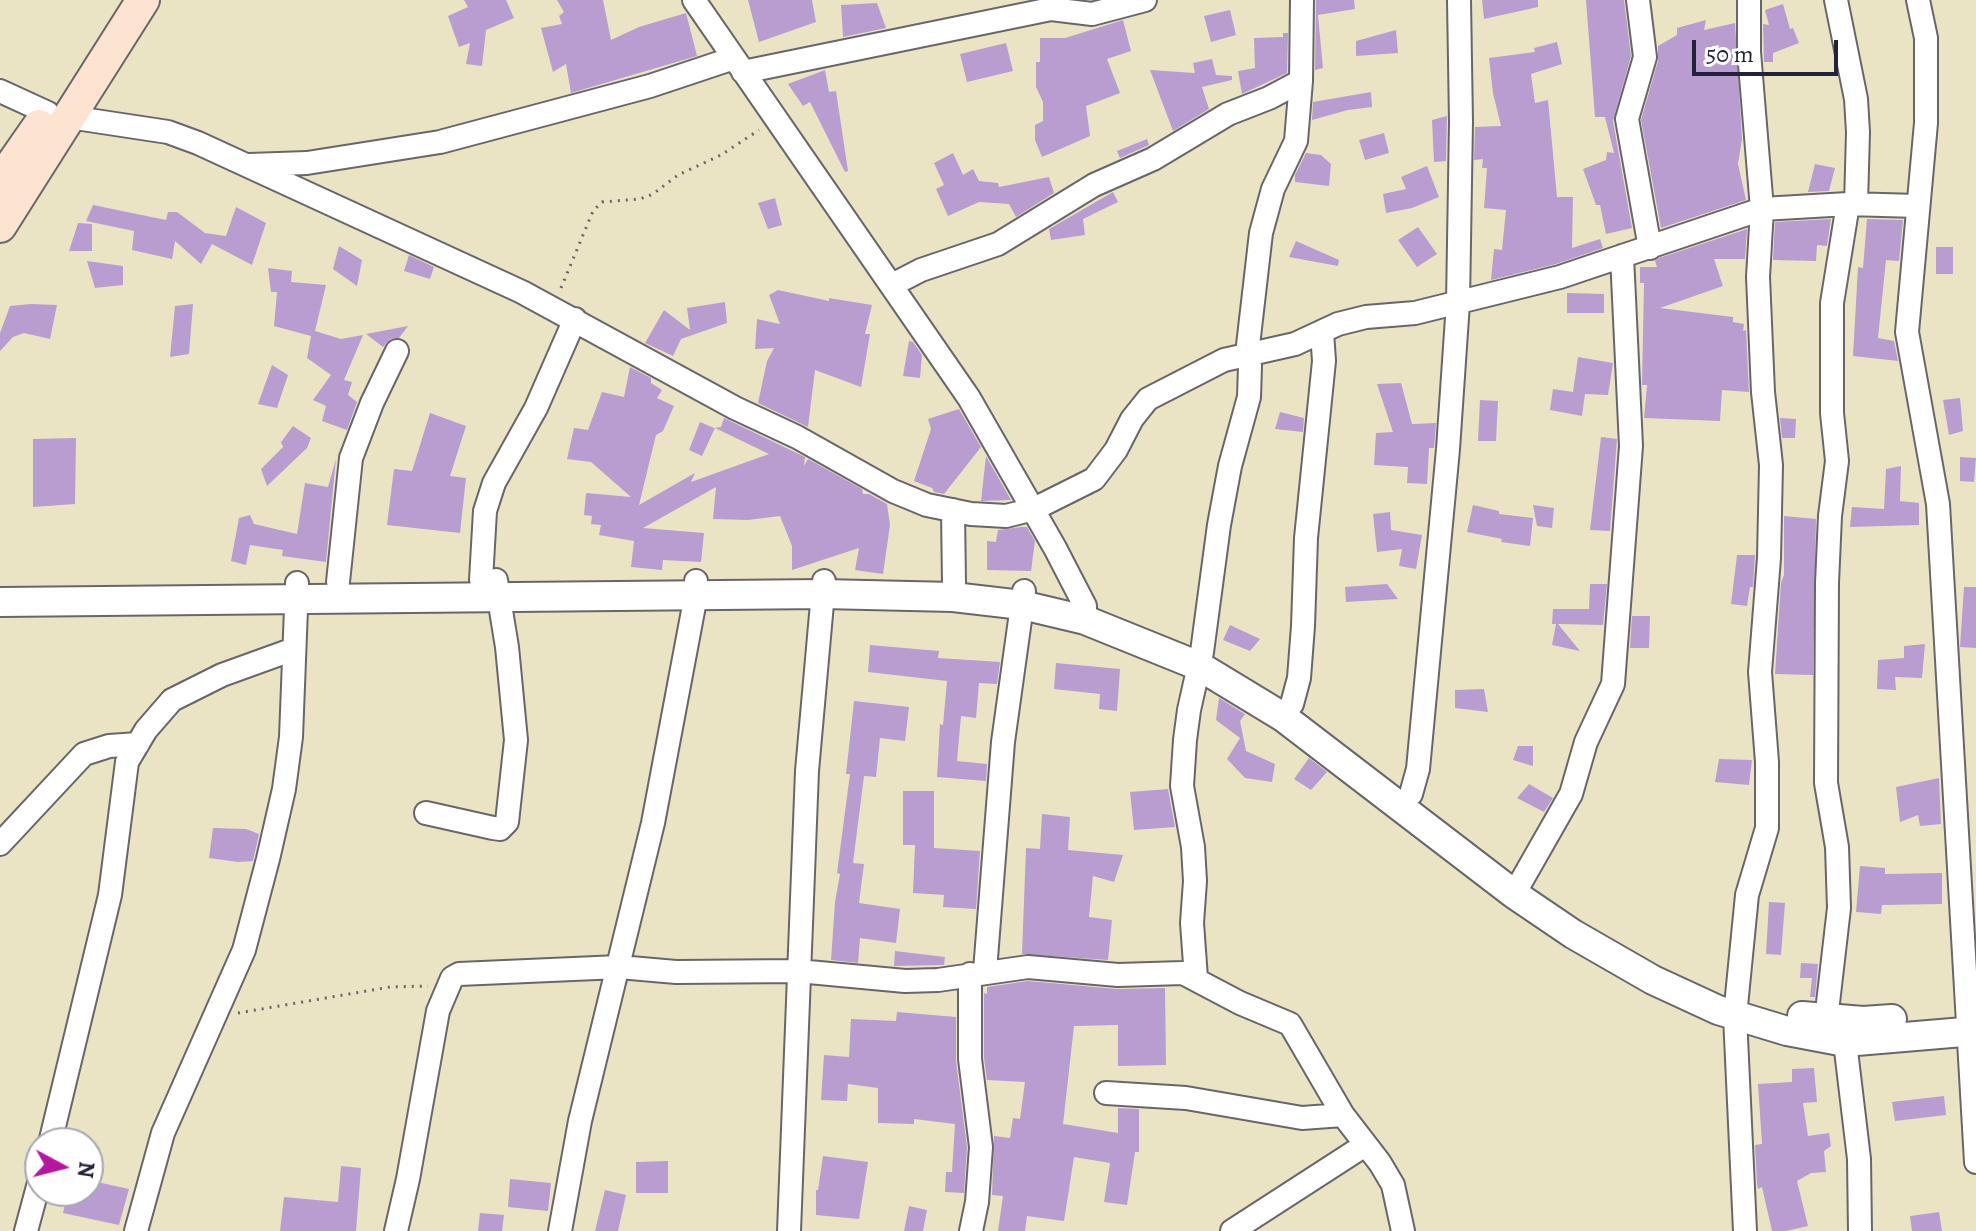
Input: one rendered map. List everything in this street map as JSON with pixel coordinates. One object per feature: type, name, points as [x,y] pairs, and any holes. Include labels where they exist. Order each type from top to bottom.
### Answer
[{"type":"main road","points":[[0,226],[121,0]]},
{"type":"main road","points":[[0,182],[58,115],[143,0]]},
{"type":"street","points":[[694,0],[969,398],[1034,509],[1085,613]]},
{"type":"street","points":[[241,165],[307,163],[440,142],[739,65],[1051,9],[1145,0]]},
{"type":"street","points":[[1196,978],[1192,923],[1195,881],[1193,847],[1182,786],[1189,710],[1201,659],[1230,466],[1249,397],[1250,366],[1247,354],[1261,233],[1273,189],[1296,141],[1301,81],[1302,0]]},
{"type":"street","points":[[1411,794],[1418,769],[1448,449],[1458,303],[1459,0]]},
{"type":"street","points":[[1638,0],[1645,57],[1627,119],[1650,248]]},
{"type":"street","points":[[1826,1020],[1839,908],[1837,847],[1826,783],[1827,583],[1830,516],[1837,461],[1832,413],[1832,303],[1852,204],[1858,132],[1856,99],[1836,0]]},
{"type":"street","points":[[1918,0],[1926,38],[1926,123],[1907,332],[1938,504],[1972,1022],[1976,1162]]},
{"type":"street","points":[[1745,1231],[1736,1007],[1747,895],[1767,828],[1767,762],[1760,672],[1769,558],[1771,465],[1763,392],[1758,277],[1762,209],[1749,52],[1749,1]]},
{"type":"street","points":[[892,285],[921,270],[998,244],[1094,185],[1153,159],[1228,114],[1301,81]]},
{"type":"street","points":[[0,91],[58,115],[168,132],[198,143],[554,308],[893,491],[927,505],[971,514],[1006,516],[1034,509],[1094,479],[1148,399],[1168,386],[1224,360],[1295,344],[1338,324],[1366,317],[1415,313],[1560,277],[1762,209],[1852,204],[1917,206]]},
{"type":"street","points":[[1519,886],[1571,794],[1586,742],[1613,684],[1631,446],[1622,256]]},
{"type":"street","points":[[426,813],[500,829],[507,822],[516,740],[507,647],[491,585],[485,511],[494,483],[536,408],[575,319]]},
{"type":"street","points":[[1292,704],[1299,678],[1306,538],[1324,361],[1322,332]]},
{"type":"street","points":[[338,582],[351,458],[372,403],[397,351]]},
{"type":"street","points":[[953,510],[954,584]]},
{"type":"street","points":[[0,584],[296,590],[338,582],[696,588],[954,584],[1085,613],[1201,659],[1292,704],[1411,794],[1519,886]]},
{"type":"street","points":[[0,602],[120,602],[296,590],[491,585]]},
{"type":"street","points":[[560,1231],[580,1121],[653,823],[696,588]]},
{"type":"street","points":[[824,588],[953,597],[1023,598]]},
{"type":"street","points":[[789,1231],[807,771],[824,588]]},
{"type":"street","points":[[136,1231],[163,1133],[244,950],[284,789],[291,737],[296,590]]},
{"type":"street","points":[[971,1231],[977,1202],[981,1147],[970,1059],[1003,742],[1023,598]]},
{"type":"street","points":[[54,1127],[110,895],[127,762],[146,730],[172,700],[222,675],[294,649]]},
{"type":"street","points":[[1201,659],[1519,886],[1580,917],[1736,1007],[1787,1031],[1845,1042],[1972,1022]]},
{"type":"street","points":[[0,844],[84,754],[109,746],[138,744]]},
{"type":"street","points":[[396,1231],[438,1011],[448,986],[459,974],[619,967],[676,972],[798,971],[905,981],[938,980],[1028,967],[1118,975],[1183,973],[1240,1003],[1290,1024],[1343,1115],[1393,1185],[1403,1231]]},
{"type":"street","points":[[1736,1007],[1826,1020],[1972,1022]]},
{"type":"street","points":[[1845,1042],[1859,1159],[1860,1231]]},
{"type":"street","points":[[1106,1093],[1186,1098],[1302,1118],[1343,1115]]},
{"type":"street","points":[[1232,1231],[1365,1145]]},
{"type":"street","points":[[26,1231],[32,1207]]},
{"type":"path","points":[[554,308],[593,211],[602,202],[640,199],[653,194],[678,175],[721,155],[775,118]]},
{"type":"path","points":[[215,1018],[390,987],[448,986]]},
{"type":"building","points":[[464,0],[506,0],[514,18],[486,30],[482,66],[466,64],[470,43],[459,47],[448,16],[468,7]]},
{"type":"building","points":[[557,0],[603,0],[611,40],[639,27],[686,13],[697,56],[571,93],[566,64],[553,72],[541,28],[562,24],[559,16],[564,12]]},
{"type":"building","points":[[748,0],[812,0],[816,22],[759,42]]},
{"type":"building","points":[[1316,0],[1354,0],[1355,9],[1318,15],[1323,68],[1315,70]]},
{"type":"building","points":[[1482,0],[1538,0],[1538,7],[1484,19]]},
{"type":"building","points":[[1586,0],[1624,0],[1631,56],[1613,121],[1632,228],[1606,234],[1600,205],[1596,205],[1583,169],[1606,160],[1607,152],[1614,153],[1605,117],[1595,117]]},
{"type":"building","points":[[877,3],[886,28],[843,37],[841,5]]},
{"type":"building","points":[[1783,4],[1790,29],[1793,28],[1799,43],[1773,53],[1773,62],[1764,62],[1763,24],[1769,25],[1765,10]]},
{"type":"building","points":[[1230,10],[1236,35],[1211,42],[1204,16]]},
{"type":"building","points":[[1123,20],[1131,51],[1107,59],[1120,93],[1086,106],[1090,136],[1042,157],[1035,140],[1035,125],[1043,121],[1043,102],[1036,87],[1040,38],[1065,38]]},
{"type":"building","points":[[1706,20],[1704,30],[1735,23],[1742,139],[1738,164],[1746,200],[1661,228],[1641,120],[1658,61],[1658,46],[1677,35],[1677,28]]},
{"type":"building","points":[[1396,30],[1398,53],[1356,56],[1356,41]]},
{"type":"building","points":[[1283,33],[1288,33],[1287,73],[1242,94],[1238,71],[1255,68],[1254,38],[1283,37]]},
{"type":"building","points":[[1557,42],[1562,64],[1531,74],[1535,103],[1548,100],[1557,197],[1573,197],[1572,248],[1600,239],[1603,248],[1556,264],[1491,280],[1494,249],[1502,250],[1506,210],[1484,208],[1487,168],[1482,168],[1483,159],[1474,160],[1475,127],[1501,126],[1489,58],[1535,52],[1534,48]]},
{"type":"building","points":[[1006,43],[1013,71],[967,82],[960,54]]},
{"type":"building","points":[[1212,59],[1216,75],[1232,76],[1232,80],[1202,87],[1209,109],[1173,131],[1150,70],[1195,73],[1193,63]]},
{"type":"building","points":[[825,70],[829,92],[836,91],[848,171],[845,172],[810,102],[803,106],[788,84]]},
{"type":"building","points":[[1371,92],[1372,107],[1312,120],[1313,102]]},
{"type":"building","points":[[1447,116],[1446,161],[1434,162],[1432,120]]},
{"type":"building","points":[[1384,133],[1389,153],[1365,160],[1359,140]]},
{"type":"building","points":[[1147,139],[1149,145],[1120,158],[1117,151]]},
{"type":"building","points":[[953,153],[963,175],[973,169],[979,181],[998,183],[999,187],[1049,177],[1054,193],[1016,217],[1009,204],[979,202],[948,216],[936,189],[944,185],[934,163]]},
{"type":"building","points":[[1306,153],[1321,155],[1331,164],[1329,186],[1295,182],[1295,175]]},
{"type":"building","points":[[1815,164],[1835,168],[1829,191],[1808,192]]},
{"type":"building","points":[[1427,166],[1439,197],[1412,208],[1386,213],[1383,194],[1406,189],[1401,177]]},
{"type":"building","points":[[1113,192],[1118,202],[1083,219],[1085,235],[1051,240],[1049,229]]},
{"type":"building","points":[[775,198],[782,225],[768,229],[758,203]]},
{"type":"building","points":[[93,205],[166,220],[168,212],[177,212],[205,233],[226,236],[236,207],[266,223],[252,265],[212,244],[201,264],[175,241],[172,259],[132,250],[134,231],[86,221]]},
{"type":"building","points":[[1831,219],[1827,246],[1817,245],[1816,261],[1773,260],[1775,222]]},
{"type":"building","points":[[1867,219],[1903,220],[1899,261],[1886,260],[1878,338],[1894,341],[1898,361],[1853,356],[1858,267],[1863,268]]},
{"type":"building","points":[[78,223],[92,224],[92,251],[69,251]]},
{"type":"building","points":[[1418,227],[1437,254],[1417,267],[1398,240]]},
{"type":"building","points":[[1747,229],[1745,259],[1714,259],[1723,286],[1660,308],[1733,317],[1733,322],[1744,324],[1749,392],[1722,390],[1720,421],[1644,418],[1647,385],[1642,385],[1644,283],[1640,283],[1640,267],[1657,267],[1655,261],[1659,258]]},
{"type":"building","points":[[1296,241],[1339,260],[1338,266],[1289,257]]},
{"type":"building","points":[[339,246],[362,260],[357,286],[333,269]]},
{"type":"building","points":[[1936,247],[1953,247],[1953,274],[1936,274]]},
{"type":"building","points":[[409,255],[434,267],[430,279],[404,271]]},
{"type":"building","points":[[87,261],[123,266],[123,285],[95,288]]},
{"type":"building","points":[[268,268],[292,271],[291,282],[326,285],[315,331],[341,339],[363,335],[344,380],[352,382],[348,395],[357,402],[347,430],[322,421],[326,406],[313,400],[331,375],[307,358],[311,336],[274,326],[277,292],[271,292]]},
{"type":"building","points":[[778,290],[829,301],[829,298],[872,305],[865,334],[870,334],[861,387],[815,370],[808,427],[758,403],[767,361],[774,348],[755,349],[757,319],[780,324],[769,295]]},
{"type":"building","points":[[1567,293],[1604,294],[1604,313],[1567,313]]},
{"type":"building","points":[[725,302],[727,323],[681,339],[673,356],[645,343],[664,310],[690,330],[687,308]]},
{"type":"building","points":[[193,304],[189,354],[170,357],[175,306]]},
{"type":"building","points":[[57,305],[50,339],[24,333],[13,337],[0,351],[0,333],[10,306]]},
{"type":"building","points":[[408,326],[399,338],[390,339],[383,347],[366,334]]},
{"type":"building","points":[[909,341],[922,355],[920,378],[903,376]]},
{"type":"building","points":[[1578,357],[1613,363],[1608,395],[1585,394],[1582,416],[1550,410],[1553,389],[1573,392]]},
{"type":"building","points":[[272,365],[288,375],[277,408],[258,404]]},
{"type":"building","points":[[630,367],[651,378],[651,383],[662,390],[657,398],[674,406],[663,431],[656,435],[639,505],[695,473],[691,482],[769,454],[715,428],[702,456],[689,450],[700,422],[714,428],[721,427],[724,418],[805,457],[804,466],[808,459],[862,489],[863,494],[887,504],[890,525],[883,574],[855,570],[859,548],[792,570],[792,546],[780,516],[748,520],[713,519],[716,487],[643,528],[704,533],[701,562],[663,560],[662,570],[631,567],[634,541],[599,535],[601,525],[591,524],[592,516],[584,515],[586,493],[631,497],[591,462],[567,459],[574,428],[588,430],[602,392],[624,397]]},
{"type":"building","points":[[1401,383],[1412,424],[1436,423],[1434,448],[1429,448],[1427,484],[1407,483],[1408,467],[1374,465],[1376,433],[1393,432],[1377,384]]},
{"type":"building","points":[[1960,398],[1963,431],[1949,435],[1943,400]]},
{"type":"building","points":[[1480,400],[1498,401],[1496,441],[1478,441]]},
{"type":"building","points":[[959,409],[981,447],[944,494],[934,492],[932,488],[914,481],[931,429],[928,419]]},
{"type":"building","points":[[1280,412],[1304,418],[1303,432],[1275,429]]},
{"type":"building","points":[[430,413],[466,426],[450,476],[466,478],[460,533],[387,525],[394,469],[412,471]]},
{"type":"building","points":[[1780,418],[1796,419],[1795,438],[1782,438]]},
{"type":"building","points":[[293,426],[311,438],[307,448],[267,486],[261,469],[283,447],[281,442]]},
{"type":"building","points":[[1601,437],[1617,439],[1610,531],[1590,530]]},
{"type":"building","points":[[76,438],[75,504],[33,507],[33,439]]},
{"type":"building","points":[[986,456],[1011,500],[981,501]]},
{"type":"building","points":[[1960,457],[1976,458],[1974,482],[1960,481]]},
{"type":"building","points":[[336,459],[326,562],[282,556],[283,550],[250,545],[246,565],[231,561],[239,518],[250,515],[254,524],[297,534],[305,483],[328,487]]},
{"type":"building","points":[[1901,466],[1900,501],[1919,503],[1919,525],[1850,527],[1852,507],[1884,509],[1886,469]]},
{"type":"building","points":[[1473,505],[1499,511],[1499,514],[1533,518],[1530,546],[1467,532]]},
{"type":"building","points":[[1533,505],[1554,508],[1552,528],[1537,526]]},
{"type":"building","points":[[1390,512],[1391,530],[1422,535],[1416,569],[1399,566],[1402,549],[1377,552],[1373,514]]},
{"type":"building","points":[[1784,516],[1816,519],[1813,675],[1775,674],[1784,575]]},
{"type":"building","points":[[1027,527],[1035,541],[1031,571],[987,570],[987,541],[996,542],[998,530]]},
{"type":"building","points":[[1737,555],[1755,555],[1753,587],[1750,587],[1747,606],[1731,604]]},
{"type":"building","points":[[1387,584],[1398,599],[1346,602],[1345,587]]},
{"type":"building","points":[[1590,584],[1607,584],[1603,625],[1558,624],[1580,651],[1552,645],[1556,624],[1552,624],[1553,609],[1589,609]]},
{"type":"building","points":[[1964,587],[1976,587],[1976,648],[1960,647]]},
{"type":"building","points":[[1632,616],[1650,616],[1649,648],[1630,648]]},
{"type":"building","points":[[1230,625],[1260,639],[1250,651],[1223,640]]},
{"type":"building","points":[[1925,644],[1922,678],[1895,677],[1896,690],[1877,689],[1878,660],[1904,658],[1904,646]]},
{"type":"building","points":[[870,645],[939,651],[938,658],[1000,662],[997,684],[979,683],[976,718],[961,716],[957,761],[987,764],[986,781],[937,777],[940,724],[943,725],[947,681],[868,672]]},
{"type":"building","points":[[1056,663],[1120,669],[1117,711],[1099,709],[1100,694],[1054,689]]},
{"type":"building","points":[[1484,689],[1488,712],[1455,708],[1455,690]]},
{"type":"building","points":[[1219,698],[1245,714],[1240,721],[1246,751],[1275,764],[1272,782],[1245,778],[1227,759],[1240,738],[1216,720]]},
{"type":"building","points":[[854,701],[909,707],[905,741],[880,738],[876,777],[864,776],[853,863],[864,864],[859,903],[900,909],[896,943],[860,938],[858,963],[831,960],[840,874],[837,873],[850,774],[846,774]]},
{"type":"building","points":[[1518,746],[1533,746],[1533,766],[1513,760]]},
{"type":"building","points":[[1309,758],[1327,772],[1311,790],[1294,779]]},
{"type":"building","points":[[1719,759],[1752,760],[1749,785],[1715,782]]},
{"type":"building","points":[[1939,778],[1941,824],[1920,826],[1918,815],[1900,822],[1896,787]]},
{"type":"building","points":[[1529,784],[1553,798],[1544,812],[1517,798]]},
{"type":"building","points":[[1168,789],[1175,827],[1134,830],[1130,792]]},
{"type":"building","points":[[903,791],[934,791],[934,848],[980,851],[976,909],[943,907],[944,895],[913,893],[915,845],[903,845]]},
{"type":"building","points":[[1042,814],[1070,817],[1068,850],[1123,855],[1114,882],[1093,876],[1089,917],[1112,920],[1108,960],[1022,954],[1026,848],[1040,849]]},
{"type":"building","points":[[213,828],[246,829],[259,834],[253,861],[209,858]]},
{"type":"building","points":[[1860,866],[1885,868],[1885,874],[1942,873],[1942,904],[1882,905],[1881,914],[1856,912]]},
{"type":"building","points":[[1769,902],[1785,903],[1781,955],[1766,954]]},
{"type":"building","points":[[895,951],[945,957],[944,965],[894,966]]},
{"type":"building","points":[[1801,963],[1818,964],[1815,997],[1810,997],[1812,978],[1800,978]]},
{"type":"building","points":[[1028,981],[1117,989],[1165,988],[1166,1065],[1118,1066],[1118,1025],[1074,1026],[1063,1124],[1118,1133],[1118,1108],[1139,1109],[1139,1152],[1135,1152],[1127,1205],[1104,1202],[1110,1163],[1074,1157],[1064,1221],[1027,1216],[1025,1231],[998,1231],[1003,1196],[992,1195],[994,1136],[1010,1138],[1013,1118],[1020,1119],[1025,1082],[987,1080],[988,1088],[984,1058],[984,993],[987,994],[987,987]]},
{"type":"building","points":[[897,1012],[956,1017],[956,1061],[967,1147],[964,1193],[945,1192],[946,1172],[952,1172],[955,1124],[914,1119],[914,1124],[878,1123],[878,1088],[848,1084],[847,1101],[821,1100],[824,1055],[849,1057],[851,1019],[896,1021]]},
{"type":"building","points":[[1814,1068],[1817,1102],[1803,1103],[1808,1136],[1829,1133],[1831,1146],[1824,1151],[1826,1172],[1811,1173],[1797,1181],[1808,1226],[1772,1231],[1762,1187],[1758,1189],[1757,1184],[1755,1145],[1762,1144],[1758,1084],[1792,1082],[1792,1069]]},
{"type":"building","points":[[1944,1096],[1946,1115],[1895,1121],[1892,1102]]},
{"type":"building","points":[[823,1156],[868,1162],[859,1219],[816,1215],[816,1190]]},
{"type":"building","points":[[668,1161],[668,1193],[636,1193],[636,1162]]},
{"type":"building","points":[[341,1166],[361,1168],[356,1231],[280,1231],[284,1197],[338,1202]]},
{"type":"building","points":[[510,1179],[551,1183],[548,1211],[508,1207]]},
{"type":"building","points":[[104,1184],[129,1189],[119,1225],[63,1213],[64,1207],[104,1207]]},
{"type":"building","points":[[605,1190],[626,1195],[618,1231],[595,1231]]},
{"type":"building","points":[[909,1206],[927,1210],[923,1231],[904,1231]]},
{"type":"building","points":[[1939,1212],[1942,1231],[1912,1231],[1910,1216]]},
{"type":"building","points":[[480,1213],[504,1215],[502,1231],[478,1231]]}]
